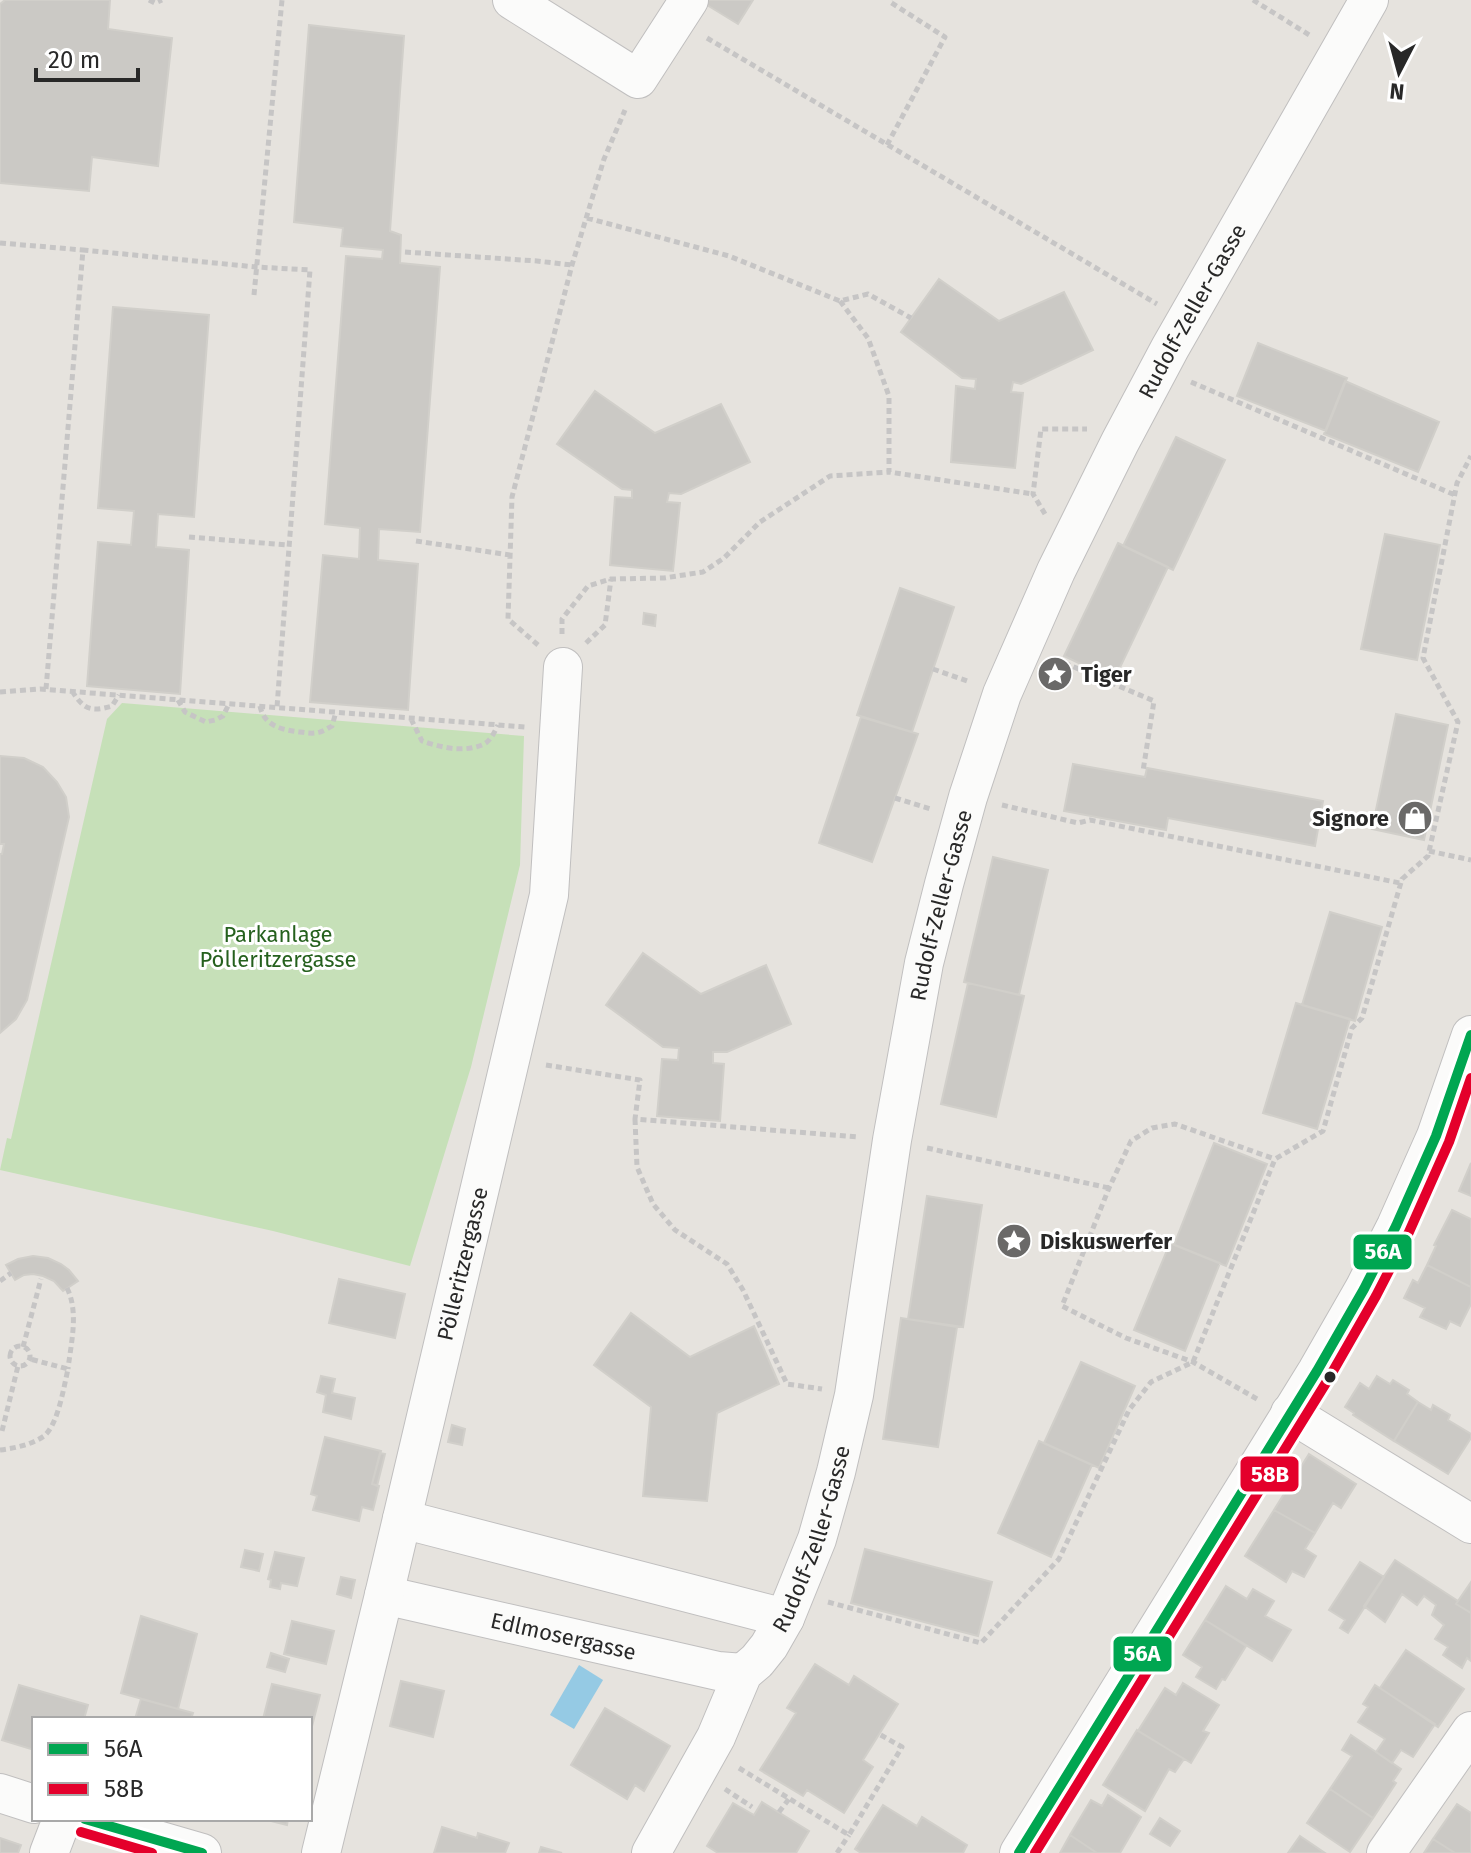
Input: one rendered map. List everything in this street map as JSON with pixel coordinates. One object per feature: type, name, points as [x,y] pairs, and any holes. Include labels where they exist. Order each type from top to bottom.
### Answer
[{"type":"street","points":[[512,0],[638,79],[683,10]]},
{"type":"street","name":"Rudolf-Zeller-Gasse","points":[[651,1853],[716,1737],[743,1673],[769,1646],[791,1605],[826,1509],[854,1395],[892,1140],[924,963],[944,884],[956,805],[1066,549],[1160,368],[1369,0]]},
{"type":"street","name":"Pölleritzergasse","points":[[321,1853],[549,895],[563,667]]},
{"type":"street","points":[[1019,1853],[1273,1406],[1317,1371],[1356,1303],[1396,1226],[1436,1136],[1471,1035]]},
{"type":"street","points":[[1273,1406],[1471,1524]]},
{"type":"street","points":[[402,1519],[791,1605]]},
{"type":"street","name":"Edlmosergasse","points":[[384,1595],[718,1671],[743,1673]]},
{"type":"street","points":[[1386,1853],[1471,1731]]},
{"type":"street","points":[[0,1793],[32,1803]]},
{"type":"street","points":[[49,1853],[61,1821]]},
{"type":"street","points":[[92,1821],[202,1853]]},
{"type":"path","points":[[149,0],[155,3],[162,0]]},
{"type":"path","points":[[254,295],[282,0]]},
{"type":"path","points":[[887,145],[945,37],[891,0]]},
{"type":"path","points":[[1253,0],[1313,37]]},
{"type":"path","points":[[683,10],[887,145],[1158,305]]},
{"type":"path","points":[[563,667],[508,619],[512,497],[572,265],[604,159],[638,79]]},
{"type":"path","points":[[587,218],[729,256],[840,301],[868,338],[889,396],[889,472]]},
{"type":"path","points":[[0,243],[310,270],[277,707]]},
{"type":"path","points":[[46,689],[83,250]]},
{"type":"path","points":[[405,252],[572,265]]},
{"type":"path","points":[[840,301],[868,294],[911,318]]},
{"type":"path","points":[[1160,368],[1455,495]]},
{"type":"path","points":[[563,667],[562,619],[588,586],[611,579],[664,578],[703,572],[724,558],[760,522],[830,476],[889,472],[1033,494],[1041,429],[1094,429]]},
{"type":"path","points":[[791,1605],[981,1643],[1059,1559],[1129,1410],[1151,1382],[1193,1362],[1275,1159],[1323,1131],[1352,1028],[1362,1018],[1400,883],[1428,856],[1458,722],[1423,658],[1457,483],[1471,456]]},
{"type":"path","points":[[189,537],[288,545]]},
{"type":"path","points":[[416,541],[510,555]]},
{"type":"path","points":[[605,625],[611,579]]},
{"type":"path","points":[[1023,645],[1154,701],[1143,771]]},
{"type":"path","points":[[933,669],[972,683]]},
{"type":"path","points":[[0,692],[46,689],[489,724]]},
{"type":"path","points":[[72,691],[80,704],[96,711],[112,706],[119,695]]},
{"type":"path","points":[[178,700],[185,712],[206,722],[223,716],[229,704]]},
{"type":"path","points":[[260,706],[267,722],[282,730],[303,732],[318,733],[332,726],[336,712]]},
{"type":"path","points":[[411,719],[422,741],[442,748],[482,745],[491,738],[498,725]]},
{"type":"path","points":[[895,798],[1078,823],[1090,820],[1400,883]]},
{"type":"path","points":[[1429,851],[1471,860]]},
{"type":"path","points":[[510,1059],[640,1080],[635,1119],[637,1167],[653,1204],[675,1230],[727,1264],[743,1290],[787,1384],[854,1395]]},
{"type":"path","points":[[635,1119],[892,1140],[1109,1188]]},
{"type":"path","points":[[1273,1406],[1193,1362],[1126,1338],[1062,1306],[1131,1141],[1152,1128],[1175,1124],[1275,1159]]},
{"type":"path","points":[[0,1281],[11,1273]]},
{"type":"path","points":[[23,1347],[41,1279]]},
{"type":"path","points":[[0,1450],[30,1443],[46,1435],[52,1425],[68,1369],[74,1314],[67,1288]]},
{"type":"path","points":[[16,1347],[23,1347],[30,1353],[30,1359],[25,1365],[18,1366],[10,1354],[16,1347]]},
{"type":"path","points":[[0,1351],[10,1354]]},
{"type":"path","points":[[30,1359],[68,1369]]},
{"type":"path","points":[[2,1431],[18,1366]]},
{"type":"path","points":[[837,1853],[902,1747],[879,1734]]},
{"type":"path","points":[[728,1761],[849,1835]]},
{"type":"path","points":[[714,1782],[752,1807]]},
{"type":"path","points":[[779,1812],[789,1799]]},
{"type":"green space","name":"Parkanlage Pölleritzergasse","points":[[122,703],[524,736],[520,865],[471,1067],[410,1266],[273,1231],[0,1170],[7,1138],[11,1139],[107,719]]},
{"type":"water","points":[[579,1665],[603,1680],[574,1729],[550,1715]]},
{"type":"building","points":[[5,0],[110,0],[108,29],[172,38],[158,166],[92,157],[89,191],[0,183],[0,4]]},
{"type":"building","points":[[703,0],[753,0],[738,24]]},
{"type":"building","points":[[309,25],[404,36],[390,231],[401,235],[400,263],[440,267],[420,532],[379,529],[378,560],[418,564],[408,710],[310,702],[323,555],[359,559],[360,528],[325,524],[346,256],[382,259],[383,250],[341,246],[343,228],[294,222]]},
{"type":"building","points":[[939,279],[999,321],[1064,292],[1093,350],[1021,384],[1013,382],[1011,392],[1023,393],[1015,468],[951,462],[956,386],[975,389],[976,379],[962,378],[901,332]]},
{"type":"building","points":[[113,307],[209,315],[194,517],[158,514],[156,547],[189,550],[180,694],[87,686],[98,542],[131,545],[134,511],[98,508]]},
{"type":"building","points":[[1258,343],[1347,378],[1326,431],[1237,396]]},
{"type":"building","points":[[1345,381],[1439,422],[1418,472],[1324,434]]},
{"type":"building","points":[[595,391],[655,433],[721,404],[750,462],[681,494],[669,493],[667,502],[680,503],[673,571],[610,565],[615,497],[632,498],[632,490],[622,489],[557,444]]},
{"type":"building","points":[[1176,437],[1225,460],[1173,570],[1123,546]]},
{"type":"building","points":[[1385,534],[1440,545],[1417,660],[1361,649]]},
{"type":"building","points":[[1118,543],[1168,567],[1114,680],[1064,656]]},
{"type":"building","points":[[900,588],[954,607],[912,732],[857,715]]},
{"type":"building","points":[[644,613],[656,615],[655,626],[643,624]]},
{"type":"building","points":[[1396,714],[1448,725],[1424,840],[1372,829]]},
{"type":"building","points":[[861,717],[918,734],[872,862],[819,843]]},
{"type":"building","points":[[0,756],[24,758],[43,767],[66,797],[69,817],[27,1000],[16,1019],[0,1033],[0,854],[4,844],[0,844]]},
{"type":"building","points":[[1073,764],[1145,777],[1147,768],[1323,801],[1315,846],[1168,818],[1166,830],[1064,811]]},
{"type":"building","points":[[993,857],[1048,870],[1019,995],[964,982]]},
{"type":"building","points":[[1330,912],[1382,927],[1355,1021],[1302,1005]]},
{"type":"building","points":[[643,953],[701,994],[766,965],[791,1024],[727,1052],[713,1052],[713,1063],[724,1064],[720,1121],[657,1116],[662,1059],[678,1060],[679,1048],[663,1047],[606,1005]]},
{"type":"building","points":[[968,983],[1024,996],[996,1117],[941,1104]]},
{"type":"building","points":[[1296,1003],[1350,1019],[1317,1129],[1263,1113]]},
{"type":"building","points":[[1214,1143],[1267,1164],[1226,1266],[1174,1245]]},
{"type":"building","points":[[1471,1163],[1471,1196],[1459,1191]]},
{"type":"building","points":[[927,1196],[982,1205],[963,1327],[908,1319]]},
{"type":"building","points":[[1452,1210],[1471,1219],[1471,1287],[1427,1265]]},
{"type":"building","points":[[1170,1243],[1220,1263],[1185,1351],[1134,1330]]},
{"type":"building","points":[[33,1256],[61,1264],[78,1281],[63,1291],[54,1281],[43,1276],[24,1275],[15,1280],[6,1265]]},
{"type":"building","points":[[1427,1265],[1471,1287],[1471,1304],[1460,1326],[1450,1321],[1446,1329],[1420,1317],[1425,1308],[1404,1298],[1413,1280],[1418,1283]]},
{"type":"building","points":[[339,1279],[405,1294],[395,1338],[329,1323]]},
{"type":"building","points":[[631,1313],[690,1357],[754,1326],[779,1384],[717,1413],[707,1501],[643,1496],[651,1407],[594,1365]]},
{"type":"building","points":[[901,1318],[957,1327],[938,1447],[883,1439]]},
{"type":"building","points":[[1081,1362],[1135,1386],[1099,1468],[1044,1443]]},
{"type":"building","points":[[321,1376],[335,1379],[332,1393],[355,1398],[351,1419],[323,1412],[326,1395],[317,1392]]},
{"type":"building","points":[[1377,1376],[1390,1384],[1393,1380],[1409,1390],[1407,1394],[1418,1402],[1394,1441],[1345,1407],[1360,1383],[1369,1389]]},
{"type":"building","points":[[1418,1402],[1431,1410],[1433,1405],[1450,1415],[1448,1420],[1471,1434],[1448,1474],[1394,1441]]},
{"type":"building","points":[[452,1425],[465,1429],[462,1445],[448,1442]]},
{"type":"building","points":[[325,1437],[381,1451],[372,1484],[379,1486],[373,1510],[362,1507],[359,1521],[313,1510],[317,1496],[311,1494]]},
{"type":"building","points":[[1039,1441],[1092,1465],[1051,1557],[998,1533]]},
{"type":"building","points":[[380,1453],[385,1454],[377,1486],[372,1484]]},
{"type":"building","points":[[1309,1454],[1356,1484],[1341,1508],[1333,1503],[1315,1533],[1274,1510]]},
{"type":"building","points":[[1274,1510],[1315,1533],[1305,1549],[1316,1556],[1304,1577],[1292,1571],[1286,1582],[1245,1556]]},
{"type":"building","points":[[865,1549],[992,1582],[978,1636],[851,1603]]},
{"type":"building","points":[[245,1550],[263,1554],[259,1571],[241,1567]]},
{"type":"building","points":[[275,1552],[304,1558],[297,1586],[281,1583],[280,1589],[270,1587],[271,1580],[268,1579]]},
{"type":"building","points":[[1395,1560],[1458,1601],[1456,1604],[1471,1613],[1471,1661],[1467,1658],[1462,1668],[1443,1655],[1448,1647],[1435,1639],[1444,1625],[1432,1615],[1436,1605],[1424,1596],[1417,1605],[1402,1594],[1385,1622],[1364,1606]]},
{"type":"building","points":[[1360,1562],[1384,1577],[1348,1633],[1340,1628],[1345,1620],[1329,1610]]},
{"type":"building","points":[[341,1577],[355,1580],[351,1598],[337,1594]]},
{"type":"building","points":[[1471,1582],[1471,1613],[1456,1604]]},
{"type":"building","points":[[1226,1586],[1247,1599],[1253,1589],[1274,1601],[1265,1616],[1291,1630],[1272,1661],[1205,1620]]},
{"type":"building","points":[[141,1616],[197,1634],[178,1709],[121,1693]]},
{"type":"building","points":[[1205,1620],[1246,1646],[1216,1689],[1196,1677],[1202,1667],[1183,1655]]},
{"type":"building","points":[[292,1621],[334,1631],[326,1664],[284,1654]]},
{"type":"building","points":[[1406,1650],[1464,1689],[1438,1727],[1380,1688]]},
{"type":"building","points":[[271,1653],[289,1659],[285,1672],[267,1667]]},
{"type":"building","points":[[815,1664],[849,1685],[854,1676],[898,1704],[863,1760],[873,1767],[844,1813],[807,1790],[803,1796],[760,1770],[796,1713],[787,1708]]},
{"type":"building","points":[[401,1681],[444,1691],[433,1737],[390,1726]]},
{"type":"building","points":[[1183,1683],[1219,1705],[1203,1731],[1209,1733],[1191,1763],[1138,1731],[1165,1688],[1176,1695]]},
{"type":"building","points":[[272,1684],[320,1695],[312,1726],[312,1717],[264,1717]]},
{"type":"building","points":[[19,1685],[88,1705],[85,1717],[32,1717],[32,1749],[2,1740]]},
{"type":"building","points":[[1375,1685],[1435,1724],[1413,1757],[1401,1750],[1392,1763],[1376,1752],[1385,1739],[1358,1722],[1368,1707],[1363,1704]]},
{"type":"building","points":[[141,1699],[193,1713],[192,1717],[136,1717]]},
{"type":"building","points":[[605,1708],[670,1746],[644,1791],[635,1785],[627,1799],[571,1765]]},
{"type":"building","points":[[1137,1730],[1184,1759],[1175,1772],[1169,1769],[1145,1811],[1103,1785]]},
{"type":"building","points":[[1351,1735],[1401,1769],[1393,1781],[1396,1783],[1373,1818],[1330,1789],[1352,1756],[1342,1750]]},
{"type":"building","points":[[1330,1789],[1373,1818],[1350,1852],[1307,1823]]},
{"type":"building","points":[[1108,1795],[1141,1817],[1120,1853],[1097,1853],[1070,1835],[1091,1800],[1102,1806]]},
{"type":"building","points":[[762,1802],[809,1831],[796,1853],[718,1853],[707,1846],[733,1803],[754,1815]]},
{"type":"building","points":[[1457,1804],[1471,1813],[1471,1853],[1455,1853],[1433,1839]]},
{"type":"building","points":[[883,1805],[917,1826],[922,1817],[967,1845],[963,1853],[861,1853],[855,1849]]},
{"type":"building","points":[[1160,1818],[1180,1831],[1170,1846],[1150,1834]]},
{"type":"building","points":[[442,1827],[477,1838],[478,1833],[509,1843],[505,1853],[434,1853]]},
{"type":"building","points":[[1070,1835],[1097,1853],[1060,1853]]},
{"type":"building","points":[[1300,1836],[1325,1853],[1288,1853]]},
{"type":"building","points":[[0,1838],[21,1845],[18,1853],[0,1853]]},
{"type":"building","points":[[1433,1839],[1455,1853],[1424,1853]]},
{"type":"building","points":[[541,1847],[562,1853],[539,1853]]},
{"type":"transit line","name":"56A","points":[[1019,1853],[1317,1371],[1364,1289],[1436,1136],[1471,1035]]},
{"type":"transit line","name":"58B","points":[[1035,1853],[1329,1378],[1376,1296],[1409,1232],[1449,1142],[1471,1078]]},
{"type":"transit line","name":"56A","points":[[92,1821],[202,1853]]},
{"type":"transit line","name":"58B","points":[[81,1832],[152,1853]]},
{"type":"place","name":"Tiger","points":[[1055,674]]},
{"type":"place","name":"Signore","points":[[1415,818]]},
{"type":"place","name":"Diskuswerfer","points":[[1014,1241]]}]
